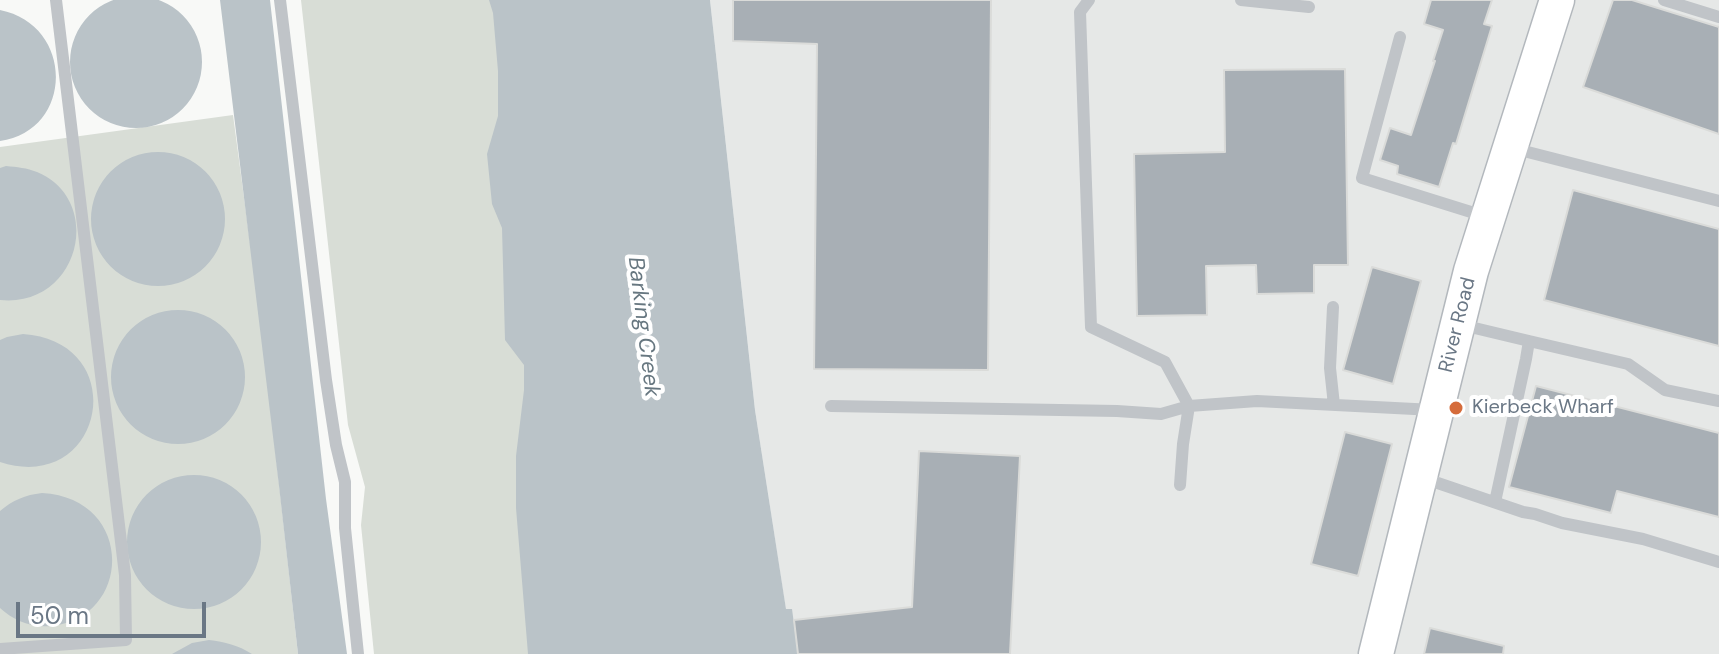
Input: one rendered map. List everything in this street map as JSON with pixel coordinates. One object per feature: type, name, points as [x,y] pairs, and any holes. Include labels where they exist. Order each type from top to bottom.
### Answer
[{"type":"street","name":"River Road","points":[[1376,654],[1487,217],[1557,0]]},
{"type":"lane","points":[[0,649],[126,640],[125,575],[56,0]]},
{"type":"lane","points":[[280,0],[326,380],[345,482],[345,528],[358,654]]},
{"type":"lane","points":[[1089,0],[1080,12],[1091,327],[1165,362],[1189,406],[1180,485]]},
{"type":"lane","points":[[1241,0],[1309,7]]},
{"type":"lane","points":[[1664,0],[1719,17]]},
{"type":"lane","points":[[1400,37],[1362,178],[1487,217]]},
{"type":"lane","points":[[1509,147],[1719,201]]},
{"type":"lane","points":[[1333,307],[1330,368],[1334,405]]},
{"type":"lane","points":[[1458,324],[1628,364],[1665,390],[1719,401]]},
{"type":"lane","points":[[1495,502],[1529,341]]},
{"type":"lane","points":[[831,406],[1161,414],[1189,406],[1257,401],[1437,410]]},
{"type":"lane","points":[[1420,477],[1523,512],[1643,539],[1719,562]]},
{"type":"shaded area","points":[[301,0],[524,0],[617,654],[374,654],[361,525],[365,487],[348,425]]},
{"type":"shaded area","points":[[710,0],[1719,0],[1719,654],[798,654],[791,609],[786,610],[755,410]]},
{"type":"shaded area","points":[[233,115],[263,340],[298,654],[0,654],[0,147]]},
{"type":"water","points":[[136,-4],[161,1],[183,15],[197,37],[202,62],[197,87],[183,109],[161,123],[136,128],[111,123],[89,109],[75,87],[70,62],[75,37],[89,15],[111,1]]},
{"type":"water","points":[[220,0],[270,0],[326,499],[347,654],[298,654]]},
{"type":"water","name":"Barking Creek","points":[[489,0],[710,0],[755,410],[786,609],[792,609],[798,654],[528,654],[516,508],[516,456],[524,365],[505,340],[502,228],[492,204],[487,154],[498,116],[498,71]]},
{"type":"water","points":[[0,10],[25,20],[42,35],[52,55],[56,77],[52,99],[42,118],[24,133],[0,141]]},
{"type":"water","points":[[158,152],[184,157],[205,172],[220,193],[225,219],[220,245],[205,266],[184,281],[158,286],[132,281],[111,266],[96,245],[91,219],[96,193],[111,172],[132,157]]},
{"type":"water","points":[[6,166],[37,172],[58,186],[71,205],[76,227],[74,250],[65,270],[49,287],[27,298],[0,300],[0,168]]},
{"type":"water","points":[[178,310],[204,315],[225,330],[240,351],[245,377],[240,403],[225,424],[204,439],[178,444],[152,439],[131,424],[116,403],[111,377],[116,351],[131,330],[152,315]]},
{"type":"water","points":[[23,334],[58,343],[81,362],[92,387],[92,414],[82,439],[63,457],[35,467],[0,462],[0,340]]},
{"type":"water","points":[[194,475],[220,480],[241,495],[256,516],[261,542],[256,568],[241,589],[220,604],[194,609],[168,604],[147,589],[132,568],[127,542],[132,516],[147,495],[168,480]]},
{"type":"water","points":[[42,493],[72,500],[94,515],[107,535],[112,558],[109,582],[97,603],[78,618],[51,626],[24,623],[0,608],[0,511],[20,499]]},
{"type":"water","points":[[209,640],[231,644],[252,654],[172,654],[192,643]]},
{"type":"building","points":[[733,0],[991,0],[988,370],[814,369],[817,44],[733,41]]},
{"type":"building","points":[[1431,0],[1492,0],[1484,24],[1492,26],[1456,144],[1453,143],[1439,187],[1397,174],[1398,166],[1380,160],[1390,128],[1411,135],[1435,61],[1443,30],[1424,24]]},
{"type":"building","points":[[1613,0],[1632,0],[1719,27],[1719,134],[1583,87]]},
{"type":"building","points":[[1345,69],[1348,265],[1314,265],[1314,293],[1257,294],[1256,265],[1206,266],[1207,315],[1137,316],[1134,154],[1225,152],[1224,70]]},
{"type":"building","points":[[1573,190],[1719,229],[1719,346],[1544,300]]},
{"type":"building","points":[[1372,267],[1421,281],[1393,384],[1343,370]]},
{"type":"building","points":[[1536,386],[1719,433],[1719,517],[1617,491],[1611,513],[1509,487]]},
{"type":"building","points":[[1345,432],[1392,444],[1358,576],[1311,564]]},
{"type":"building","points":[[919,451],[1020,456],[1010,654],[798,654],[794,620],[912,607]]},
{"type":"building","points":[[1430,628],[1504,646],[1503,654],[1424,654]]},
{"type":"place","name":"Kierbeck Wharf","points":[[1456,408]]}]
